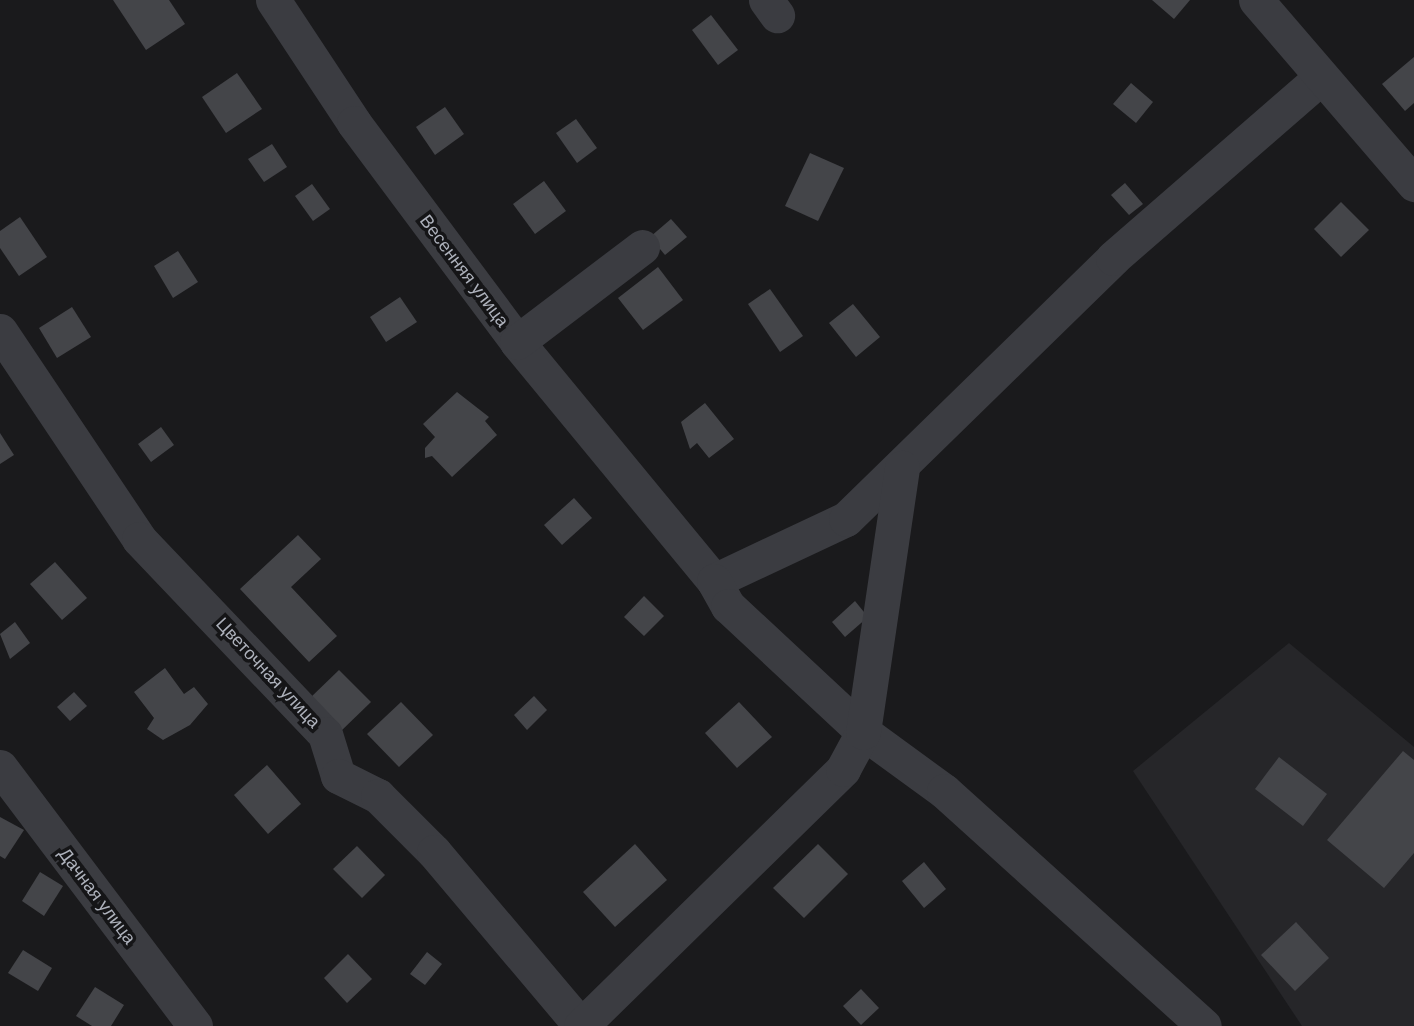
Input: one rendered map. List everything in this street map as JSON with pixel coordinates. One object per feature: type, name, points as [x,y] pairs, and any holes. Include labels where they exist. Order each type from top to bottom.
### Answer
[{"type":"street","name":"Весенняя улица","points":[[273,0],[354,123],[517,342],[673,528],[714,581],[728,606],[863,732],[944,790],[1204,1026]]},
{"type":"street","points":[[1256,0],[1414,184]]},
{"type":"street","points":[[714,581],[846,519],[902,468],[1113,258],[1321,77]]},
{"type":"street","points":[[517,342],[642,247]]},
{"type":"street","name":"Цветочная улица","points":[[0,331],[139,539],[325,734],[338,776],[378,796],[434,852],[581,1026]]},
{"type":"street","points":[[581,1026],[843,769],[863,732],[902,468]]},
{"type":"street","name":"Дачная улица","points":[[0,767],[195,1026]]},
{"type":"shaded area","points":[[1289,643],[1414,747],[1414,1026],[1302,1026],[1133,771]]},
{"type":"building","points":[[113,0],[169,0],[185,24],[146,50]]},
{"type":"building","points":[[1152,0],[1190,0],[1174,19]]},
{"type":"building","points":[[711,15],[738,50],[718,65],[692,30]]},
{"type":"building","points":[[1414,57],[1414,103],[1405,111],[1382,84]]},
{"type":"building","points":[[237,73],[262,109],[226,133],[202,97]]},
{"type":"building","points":[[1131,83],[1153,102],[1136,123],[1113,104]]},
{"type":"building","points":[[445,107],[464,134],[435,155],[416,127]]},
{"type":"building","points":[[576,119],[597,148],[577,163],[556,133]]},
{"type":"building","points":[[272,144],[287,167],[264,182],[248,159]]},
{"type":"building","points":[[810,153],[844,168],[818,221],[785,206]]},
{"type":"building","points":[[544,181],[566,211],[535,234],[513,204]]},
{"type":"building","points":[[1125,183],[1143,204],[1129,215],[1111,195]]},
{"type":"building","points":[[312,184],[330,209],[313,221],[295,196]]},
{"type":"building","points":[[1341,202],[1369,230],[1341,257],[1314,229]]},
{"type":"building","points":[[20,217],[47,257],[19,276],[0,248],[0,231]]},
{"type":"building","points":[[671,219],[687,237],[665,255],[650,237]]},
{"type":"building","points":[[178,251],[198,282],[173,298],[154,266]]},
{"type":"building","points":[[658,267],[683,300],[643,330],[618,298]]},
{"type":"building","points":[[770,289],[803,336],[780,352],[748,304]]},
{"type":"building","points":[[400,297],[417,322],[386,342],[370,317]]},
{"type":"building","points":[[853,304],[880,337],[856,357],[829,323]]},
{"type":"building","points":[[72,307],[91,337],[57,358],[39,328]]},
{"type":"building","points":[[457,392],[489,417],[485,421],[497,435],[452,477],[432,456],[425,458],[425,448],[435,437],[423,424]]},
{"type":"building","points":[[705,403],[734,439],[709,458],[697,443],[690,449],[681,422]]},
{"type":"building","points":[[161,427],[174,445],[151,462],[138,444]]},
{"type":"building","points":[[0,433],[14,455],[0,464]]},
{"type":"building","points":[[574,498],[592,518],[562,545],[544,525]]},
{"type":"building","points":[[298,535],[321,559],[291,587],[337,636],[309,662],[240,589]]},
{"type":"building","points":[[55,562],[87,598],[62,620],[30,584]]},
{"type":"building","points":[[644,596],[664,616],[644,636],[624,617]]},
{"type":"building","points":[[855,601],[868,617],[845,637],[832,622]]},
{"type":"building","points":[[15,622],[30,643],[10,659],[0,634]]},
{"type":"building","points":[[165,668],[184,694],[194,687],[208,704],[190,725],[163,740],[147,729],[154,718],[134,692]]},
{"type":"building","points":[[339,670],[371,702],[340,732],[309,699]]},
{"type":"building","points":[[74,692],[87,706],[70,721],[57,707]]},
{"type":"building","points":[[534,696],[547,710],[527,730],[514,715]]},
{"type":"building","points":[[401,702],[433,735],[399,767],[367,734]]},
{"type":"building","points":[[739,702],[772,737],[737,768],[705,733]]},
{"type":"building","points":[[1403,751],[1414,760],[1414,853],[1384,888],[1327,840]]},
{"type":"building","points":[[1279,757],[1327,794],[1303,826],[1255,789]]},
{"type":"building","points":[[267,765],[301,804],[268,834],[234,795]]},
{"type":"building","points":[[0,817],[24,830],[5,859],[0,856]]},
{"type":"building","points":[[635,844],[667,880],[615,927],[583,892]]},
{"type":"building","points":[[818,844],[848,874],[804,918],[773,888]]},
{"type":"building","points":[[357,846],[385,875],[362,898],[333,869]]},
{"type":"building","points":[[924,862],[946,889],[924,908],[902,881]]},
{"type":"building","points":[[40,872],[63,886],[44,916],[22,901]]},
{"type":"building","points":[[1296,922],[1329,958],[1295,991],[1261,955]]},
{"type":"building","points":[[23,950],[52,968],[38,991],[8,973]]},
{"type":"building","points":[[427,952],[442,964],[425,985],[410,974]]},
{"type":"building","points":[[348,954],[372,979],[347,1003],[324,978]]},
{"type":"building","points":[[95,987],[124,1005],[111,1026],[92,1026],[76,1016]]},
{"type":"building","points":[[861,989],[879,1008],[861,1025],[843,1006]]}]
